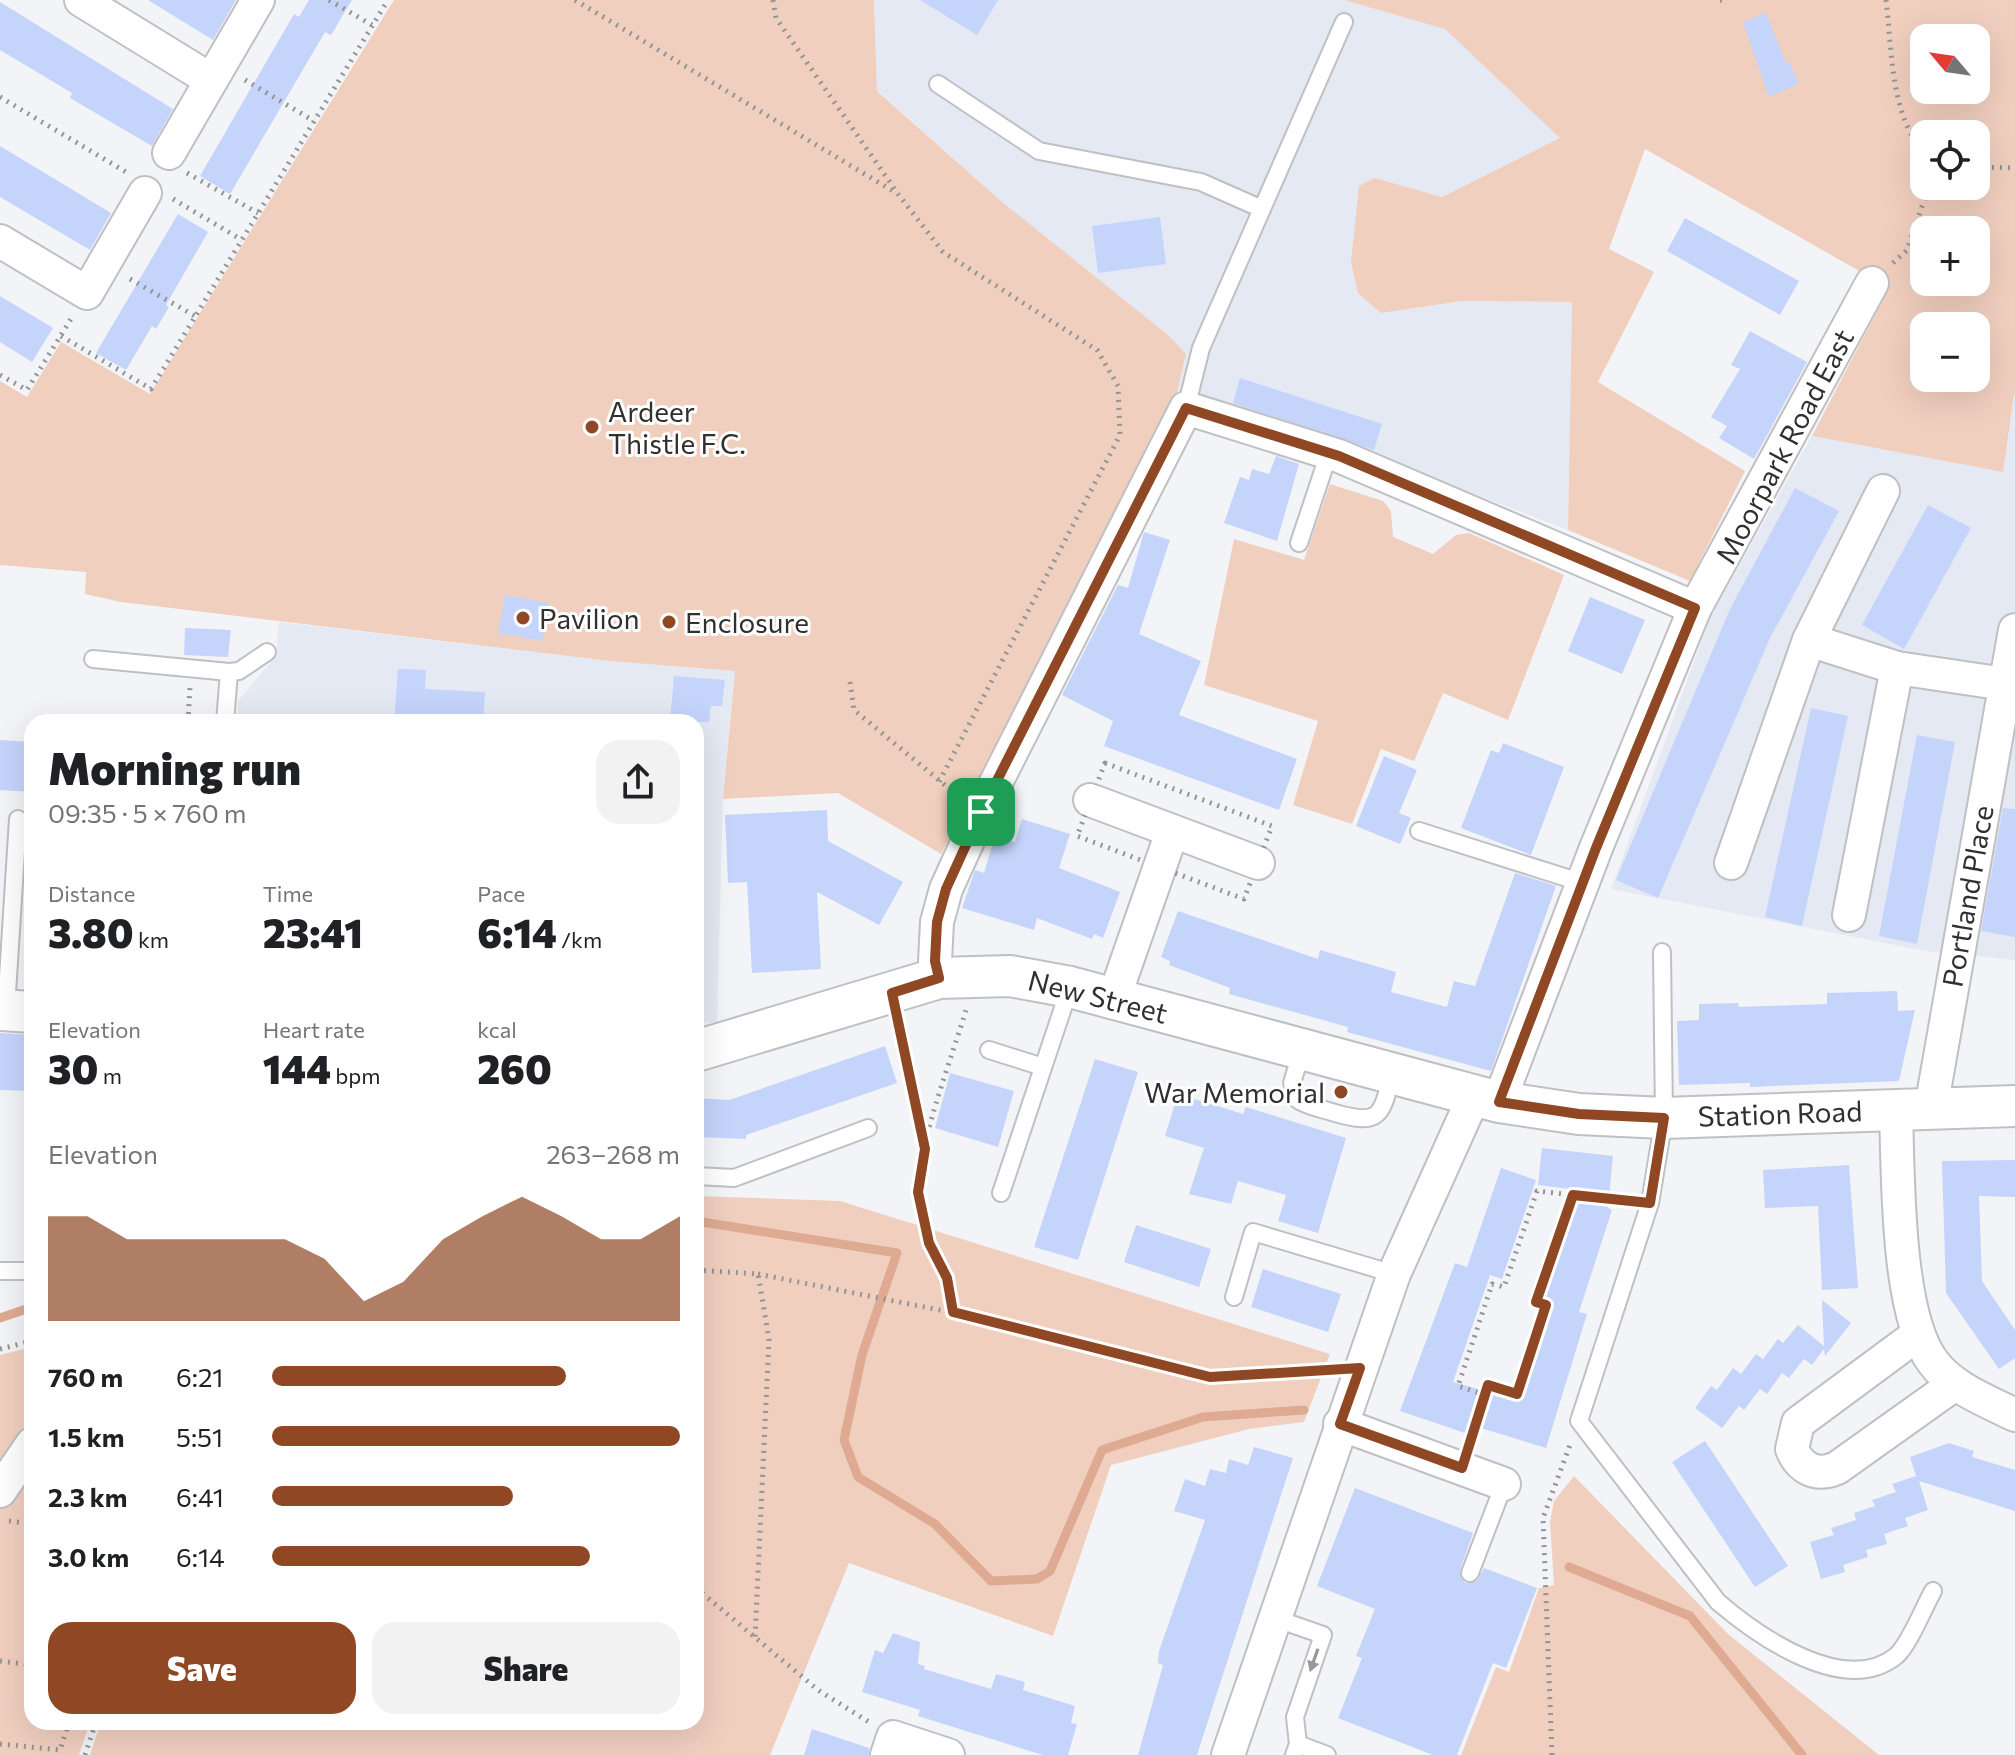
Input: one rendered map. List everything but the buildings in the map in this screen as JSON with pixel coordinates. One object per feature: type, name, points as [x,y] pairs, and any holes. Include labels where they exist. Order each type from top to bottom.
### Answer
[{"type":"street","points":[[81,0],[216,72]]},
{"type":"street","points":[[174,160],[216,72],[258,0]]},
{"type":"street","points":[[0,241],[87,293],[148,188]]},
{"type":"street","name":"Moorpark Road East","points":[[1228,1755],[1394,1274],[1487,1099],[1583,883],[1695,608],[1872,283]]},
{"type":"street","points":[[958,976],[935,961],[937,922],[946,889],[981,812],[1186,408],[1329,453],[1695,608]]},
{"type":"street","points":[[1731,863],[1809,640],[1883,491]]},
{"type":"street","name":"Portland Place","points":[[1955,1384],[1933,1363],[1917,1335],[1906,1291],[1913,1108],[2015,630]]},
{"type":"street","points":[[1809,640],[1897,668],[2005,684]]},
{"type":"street","points":[[1849,915],[1897,668]]},
{"type":"street","points":[[1090,800],[1258,863]]},
{"type":"street","points":[[1114,998],[1172,832]]},
{"type":"street","name":"New Street","points":[[704,1049],[958,976],[1034,978],[1487,1099]]},
{"type":"street","name":"Station Road","points":[[1487,1099],[1579,1114],[1664,1118],[2015,1106]]},
{"type":"street","points":[[1917,1335],[1798,1423],[1792,1449],[1801,1465],[1819,1472],[1837,1468],[1955,1384],[2015,1415]]},
{"type":"street","points":[[1340,1424],[1504,1484]]},
{"type":"street","points":[[0,1491],[24,1456]]},
{"type":"street","points":[[890,1746],[948,1755]]},
{"type":"lane","points":[[1186,408],[1201,348],[1344,22]]},
{"type":"lane","points":[[938,84],[1039,151],[1201,182],[1262,209]]},
{"type":"lane","points":[[1299,543],[1329,453]]},
{"type":"lane","points":[[93,659],[229,672],[239,671],[267,652]]},
{"type":"lane","points":[[226,714],[229,672]]},
{"type":"lane","points":[[13,1011],[18,819]]},
{"type":"lane","points":[[1419,831],[1583,883]]},
{"type":"lane","points":[[1662,952],[1664,1118],[1650,1203],[1579,1421],[1718,1602],[1741,1622],[1822,1666],[1871,1670],[1898,1654],[1933,1591]]},
{"type":"lane","points":[[1001,1193],[1070,987]]},
{"type":"lane","points":[[1302,1049],[1292,1083],[1298,1100],[1361,1120],[1374,1118],[1383,1108],[1392,1073]]},
{"type":"lane","points":[[989,1050],[1043,1067]]},
{"type":"lane","points":[[704,1176],[734,1178],[868,1128]]},
{"type":"lane","points":[[1234,1297],[1253,1232],[1394,1274]]},
{"type":"lane","points":[[0,1271],[24,1271]]},
{"type":"lane","points":[[1470,1573],[1504,1484]]},
{"type":"lane","points":[[1274,1618],[1323,1635],[1295,1717],[1296,1750],[1327,1755]]},
{"type":"path","points":[[329,0],[372,25]]},
{"type":"path","points":[[61,336],[151,389],[388,0]]},
{"type":"path","points":[[575,0],[898,194]]},
{"type":"path","points":[[773,0],[776,18],[898,194],[943,252],[1097,350],[1118,386],[1120,435],[939,782]]},
{"type":"path","points":[[1886,0],[1903,111],[1910,131]]},
{"type":"path","points":[[216,72],[314,121]]},
{"type":"path","points":[[0,97],[148,188],[242,240]]},
{"type":"path","points":[[174,160],[258,213]]},
{"type":"path","points":[[1990,167],[2015,168]]},
{"type":"path","points":[[1872,283],[1907,250],[1924,200]]},
{"type":"path","points":[[104,264],[195,316]]},
{"type":"path","points":[[0,375],[27,390],[87,293]]},
{"type":"path","points":[[189,714],[192,668]]},
{"type":"path","points":[[850,682],[854,710],[939,782],[981,812]]},
{"type":"path","points":[[953,1312],[947,1278],[929,1243],[918,1192],[958,976]]},
{"type":"path","points":[[892,993],[925,1149]]},
{"type":"path","points":[[1485,1395],[1458,1386],[1492,1284],[1504,1287],[1537,1191],[1650,1203]]},
{"type":"path","points":[[1462,1468],[1488,1385],[1517,1394],[1546,1305],[1536,1302],[1573,1195]]},
{"type":"path","points":[[704,1271],[758,1274],[873,1295],[1210,1377],[1360,1368]]},
{"type":"path","points":[[755,1638],[769,1339],[758,1274]]},
{"type":"path","points":[[0,1349],[24,1343]]},
{"type":"path","points":[[1552,1755],[1543,1518],[1579,1421]]},
{"type":"path","points":[[0,1520],[24,1523]]},
{"type":"path","points":[[704,1595],[890,1746]]},
{"type":"path","points":[[0,1661],[24,1664]]},
{"type":"path","points":[[0,1744],[60,1750],[66,1730]]},
{"type":"path","points":[[85,1755],[93,1730]]},
{"type":"shaded area","points":[[394,0],[874,0],[877,91],[1001,201],[1168,335],[1186,354],[1175,401],[941,854],[838,793],[723,799],[735,671],[609,661],[121,602],[85,594],[86,572],[0,565],[0,381],[27,397],[61,342],[150,394]]},
{"type":"shaded area","points":[[874,0],[1344,0],[1445,28],[1561,138],[1442,197],[1375,178],[1381,313],[1462,301],[1572,302],[1568,530],[1372,454],[1177,394],[1186,354],[1001,201],[877,90]]},
{"type":"shaded area","points":[[1344,0],[2015,0],[2015,389],[2003,472],[1812,436],[1889,288],[1645,149],[1609,249],[1654,272],[1598,382],[1745,471],[1690,581],[1568,530],[1572,302],[1462,301],[1381,313],[1358,293],[1351,262],[1359,186],[1375,178],[1442,197],[1560,138],[1445,29]]},
{"type":"shaded area","points":[[2015,389],[2015,960],[1925,951],[1611,889],[1710,618],[1812,436],[2003,472]]},
{"type":"shaded area","points":[[1330,484],[1383,501],[1391,511],[1393,537],[1433,554],[1456,535],[1469,533],[1564,575],[1508,720],[1443,693],[1414,761],[1381,749],[1352,824],[1293,805],[1318,721],[1204,685],[1234,539],[1304,560]]},
{"type":"shaded area","points":[[279,622],[609,661],[735,671],[723,799],[717,1023],[704,1022],[704,714],[237,714],[238,701],[276,656]]},
{"type":"shaded area","points":[[704,1196],[840,1201],[1330,1354],[1304,1422],[1249,1429],[1111,1465],[1053,1636],[849,1563],[770,1755],[90,1755],[98,1730],[704,1730]]},
{"type":"shaded area","points":[[24,1349],[24,1730],[87,1730],[79,1755],[0,1755],[0,1355]]},
{"type":"shaded area","points":[[1574,1476],[1728,1634],[1879,1755],[1461,1755],[1496,1667],[1509,1672],[1539,1588],[1554,1585],[1550,1522],[1554,1501]]},
{"type":"waterway","points":[[704,1222],[897,1253],[862,1355],[844,1440],[858,1477],[935,1524],[991,1581],[1037,1579],[1050,1571],[1102,1450],[1203,1417],[1304,1410]]},
{"type":"waterway","points":[[0,1318],[24,1310]]},
{"type":"waterway","points":[[1569,1567],[1690,1616],[1802,1755]]},
{"type":"place","name":"Ardeer Thistle F.C.","points":[[592,427]]},
{"type":"place","name":"Pavilion","points":[[523,618]]},
{"type":"place","name":"Enclosure","points":[[669,622]]},
{"type":"place","name":"War Memorial","points":[[1341,1092]]},
{"type":"route","points":[[1186,408],[1339,456],[1695,608],[1596,848],[1499,1102],[1579,1114],[1664,1118],[1650,1203],[1573,1195],[1536,1302],[1546,1305],[1517,1394],[1488,1385],[1462,1468],[1340,1424],[1360,1368],[1210,1377],[953,1312],[947,1278],[929,1243],[918,1192],[925,1149],[892,993],[939,978],[935,961],[937,922],[946,889],[981,812],[1186,408]]}]
